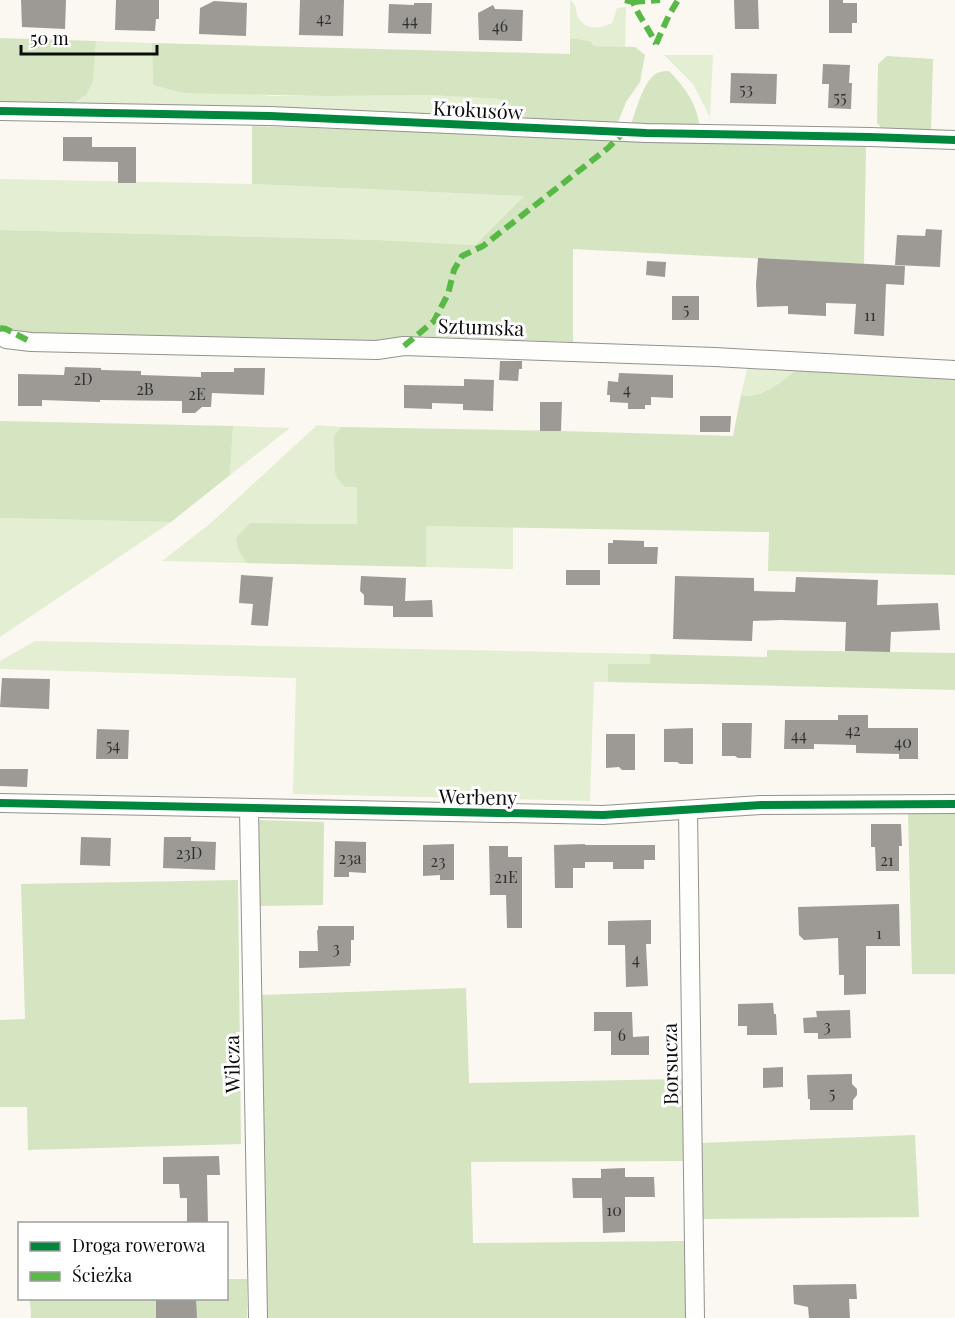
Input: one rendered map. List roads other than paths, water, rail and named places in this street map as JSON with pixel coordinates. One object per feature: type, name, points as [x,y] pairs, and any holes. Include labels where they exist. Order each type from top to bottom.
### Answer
[{"type":"street","name":"Krokusów","points":[[0,111],[270,116],[646,134],[858,137],[955,141]]},
{"type":"street","name":"Sztumska","points":[[6,339],[31,342],[377,351],[415,346],[715,357],[955,370]]},
{"type":"street","name":"Werbeny","points":[[0,803],[603,815],[761,805],[955,804]]},
{"type":"street","name":"Wilcza","points":[[249,809],[258,1318]]},
{"type":"street","name":"Borsucza","points":[[688,810],[695,1318]]}]
